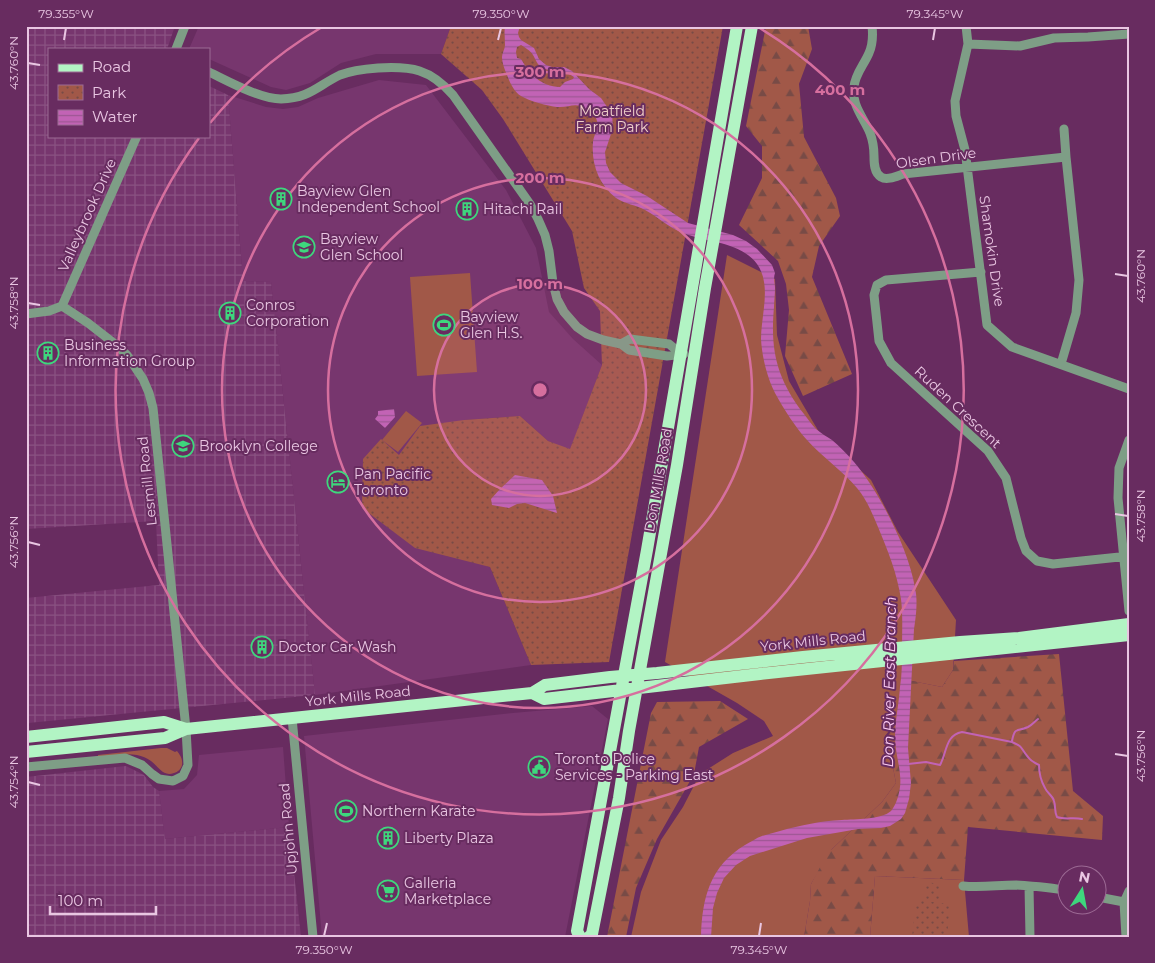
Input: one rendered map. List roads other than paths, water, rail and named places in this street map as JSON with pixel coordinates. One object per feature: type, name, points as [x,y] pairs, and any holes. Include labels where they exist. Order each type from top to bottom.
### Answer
[{"type":"main road","name":"Don Mills Road","points":[[589,937],[592,934],[619,798],[628,731],[677,465],[694,355],[699,286],[720,165],[737,26]]},
{"type":"main road","name":"Don Mills Road","points":[[720,165],[742,89],[752,26]]},
{"type":"main road","name":"Don Mills Road","points":[[580,937],[578,931],[680,354],[699,286]]},
{"type":"main road","name":"York Mills Road","points":[[960,647],[1129,624]]},
{"type":"main road","name":"York Mills Road","points":[[26,752],[165,738],[186,729],[532,693],[545,685],[624,676],[868,657],[960,647],[1129,635]]},
{"type":"main road","name":"York Mills Road","points":[[532,693],[544,699],[760,674],[868,657]]},
{"type":"main road","name":"York Mills Road","points":[[26,737],[164,722],[186,729]]},
{"type":"main road","points":[[599,812],[614,816]]},
{"type":"main road","points":[[585,891],[600,894]]},
{"type":"street","points":[[176,48],[185,26]]},
{"type":"street","name":"Olsen Drive","points":[[872,26],[873,39],[870,51],[855,80],[854,98],[858,111],[870,133],[876,173],[880,177],[890,178],[903,174],[1066,157]]},
{"type":"street","name":"Shamokin Drive","points":[[966,26],[968,44],[955,101],[956,116],[965,150],[987,325],[1012,347],[1129,390]]},
{"type":"street","points":[[968,44],[1020,46],[1054,38],[1129,34]]},
{"type":"street","points":[[210,72],[262,95],[281,98],[297,97],[310,93],[341,75],[365,69],[409,68],[437,80],[454,95],[534,211],[545,235],[557,299],[564,312],[577,327],[587,334],[621,344],[629,350],[667,356],[680,354],[694,355]]},
{"type":"street","points":[[1061,364],[1076,313],[1079,280],[1064,129]]},
{"type":"street","name":"Valleybrook Drive","points":[[62,306],[136,138]]},
{"type":"street","name":"Ruden Crescent","points":[[981,272],[886,280],[877,285],[874,294],[879,341],[891,363],[988,451],[1006,478],[1026,551],[1037,561],[1053,564],[1126,556]]},
{"type":"street","points":[[26,314],[49,311],[62,306]]},
{"type":"street","name":"Lesmill Road","points":[[62,306],[88,323],[127,355],[143,379],[149,393],[154,418],[186,729]]},
{"type":"street","points":[[1129,440],[1119,468],[1118,498],[1126,556],[1129,611]]},
{"type":"street","name":"Upjohn Road","points":[[292,718],[313,937]]},
{"type":"street","points":[[26,767],[125,758],[142,765],[159,778],[173,780],[183,776],[188,766],[186,729]]},
{"type":"street","points":[[963,886],[1014,885],[1058,889]]},
{"type":"street","points":[[1029,886],[1030,937]]},
{"type":"street","points":[[1126,937],[1124,902],[1129,891]]},
{"type":"street","points":[[1108,899],[1124,902]]},
{"type":"water","name":"Don River East Branch","points":[[505,26],[520,26],[519,37],[534,48],[539,59],[546,65],[564,67],[572,71],[589,89],[601,98],[612,114],[613,128],[605,152],[606,163],[610,172],[621,183],[647,196],[688,223],[733,235],[746,241],[757,249],[772,265],[775,273],[773,337],[777,364],[787,389],[813,426],[846,453],[864,474],[892,522],[912,573],[917,603],[908,748],[911,783],[905,813],[901,819],[890,826],[858,829],[807,838],[750,856],[736,865],[724,878],[713,908],[711,937],[701,937],[706,896],[716,873],[733,853],[764,835],[819,822],[875,818],[887,814],[894,806],[899,793],[900,781],[895,737],[902,663],[902,611],[895,571],[864,497],[803,435],[794,424],[772,387],[765,367],[761,339],[765,291],[764,281],[757,264],[742,251],[678,231],[645,210],[619,200],[610,193],[597,173],[593,158],[596,118],[580,106],[549,106],[529,100],[516,92],[509,81],[502,62],[505,45]],"holes":[[[521,45],[532,54],[541,67],[547,70],[567,73],[574,77],[573,79],[565,82],[560,87],[541,82],[532,74],[521,59],[517,58],[517,47]]]},
{"type":"water","points":[[394,409],[395,417],[385,428],[375,419],[378,411]]},
{"type":"water","points":[[515,475],[542,480],[553,496],[557,513],[525,503],[509,508],[492,505],[491,499]]},
{"type":"waterway","points":[[1012,741],[1015,731],[1028,727],[1038,719]]},
{"type":"waterway","points":[[908,764],[926,762],[940,765],[949,741],[956,734],[962,732],[1012,742],[1039,765],[1041,780],[1055,803],[1057,817],[1082,819]]},
{"type":"place","name":"Bayview Glen Independent School","points":[[281,199]]},
{"type":"place","name":"Hitachi Rail","points":[[467,209]]},
{"type":"place","name":"Bayview Glen School","points":[[304,247]]},
{"type":"place","name":"Conros Corporation","points":[[230,313]]},
{"type":"place","name":"Bayview Glen H.S.","points":[[444,325]]},
{"type":"place","name":"Business Information Group","points":[[48,353]]},
{"type":"place","name":"Brooklyn College","points":[[183,446]]},
{"type":"place","name":"Pan Pacific Toronto","points":[[338,482]]},
{"type":"place","name":"Doctor Car Wash","points":[[262,647]]},
{"type":"place","name":"Toronto Police Services - Parking East","points":[[539,767]]},
{"type":"place","name":"Northern Karate","points":[[346,811]]},
{"type":"place","name":"Liberty Plaza","points":[[388,838]]},
{"type":"place","name":"Galleria Marketplace","points":[[388,891]]},
{"type":"park label","name":"Moatfield Farm Park","points":[[612,120]]}]
